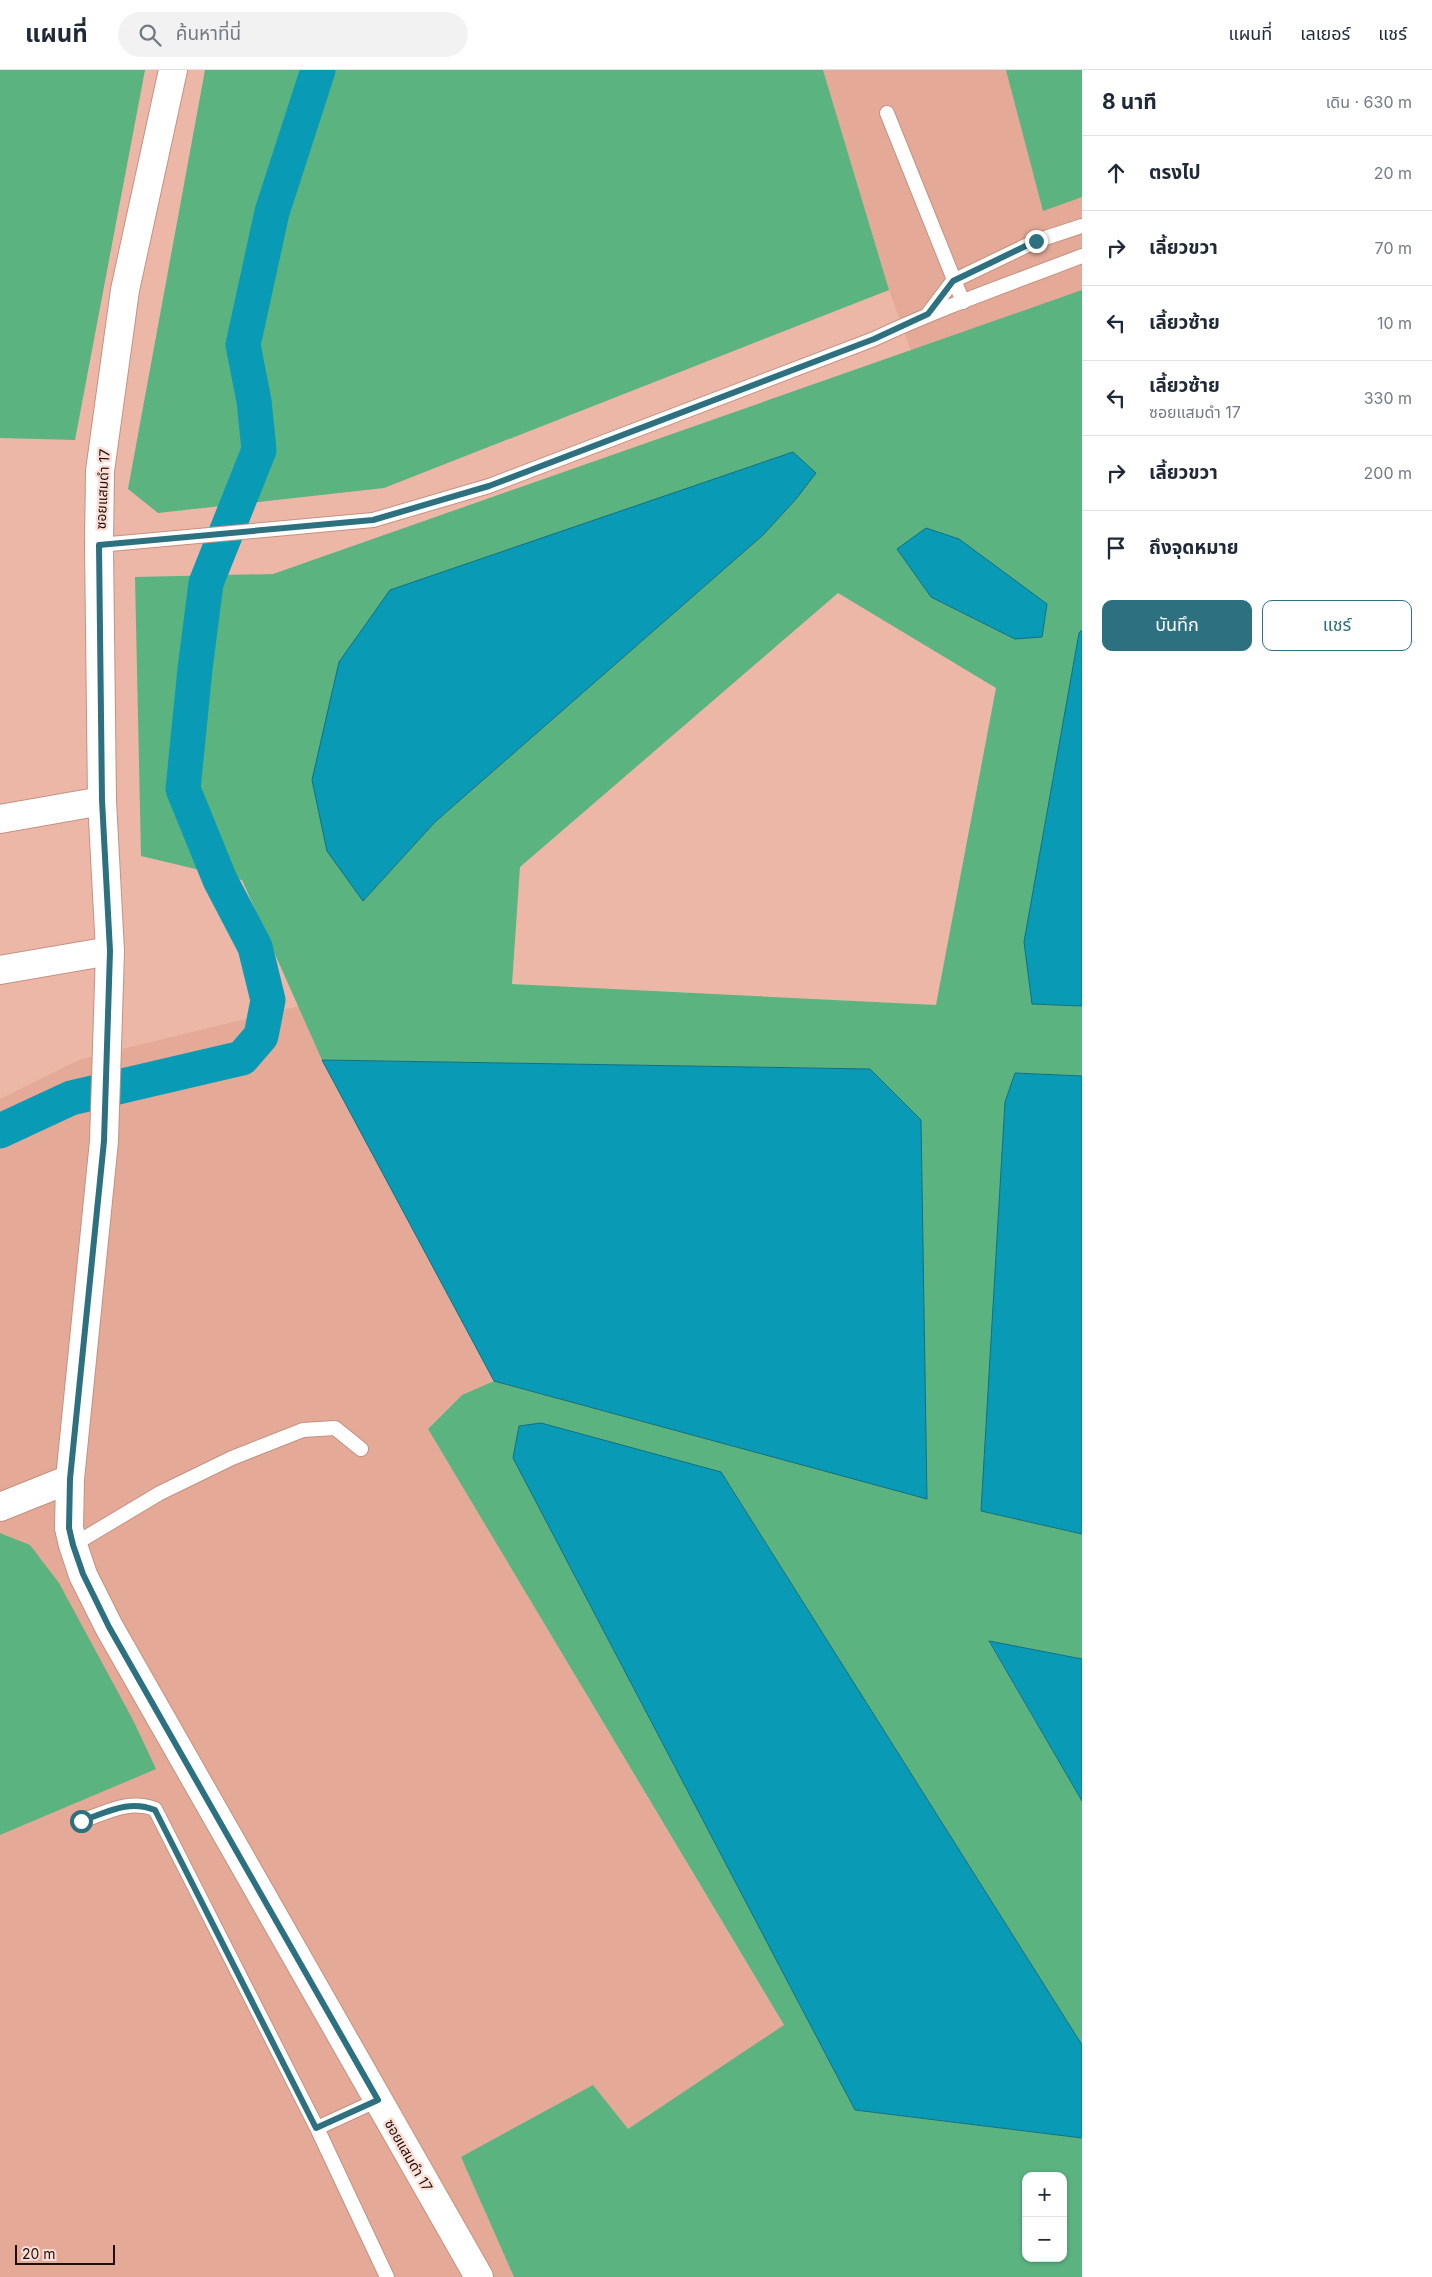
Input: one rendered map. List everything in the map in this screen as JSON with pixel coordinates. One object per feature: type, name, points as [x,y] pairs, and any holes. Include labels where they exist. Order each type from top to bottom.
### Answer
[{"type":"street","name":"ซอยแสมดำ 17","points":[[173,70],[125,290],[100,471],[102,800],[110,951],[104,1141],[70,1479],[69,1528],[83,1574],[109,1627],[479,2277]]},
{"type":"street","points":[[0,819],[102,800]]},
{"type":"street","points":[[0,970],[110,951]]},
{"type":"street","points":[[0,1507],[70,1479]]},
{"type":"lane","points":[[887,113],[963,302]]},
{"type":"lane","points":[[928,314],[953,281],[1036,241],[1082,226]]},
{"type":"lane","points":[[99,545],[373,520],[489,486],[874,339],[928,314],[1082,256]]},
{"type":"lane","points":[[73,1545],[160,1493],[232,1458],[303,1430],[335,1428],[362,1449]]},
{"type":"lane","points":[[81,1821],[126,1806],[141,1804],[155,1810],[316,2128],[388,2277]]},
{"type":"lane","points":[[316,2128],[378,2100]]},
{"type":"shaded area","points":[[823,70],[1082,70],[1082,461],[970,513],[889,290]]},
{"type":"shaded area","points":[[299,1006],[322,1060],[494,1381],[462,1395],[428,1429],[784,2026],[628,2129],[461,2157],[514,2277],[0,2277],[0,1835],[155,1769],[30,1545],[0,1533],[0,1099],[81,1059]]},
{"type":"green space","points":[[0,70],[145,70],[75,440],[0,438]]},
{"type":"green space","points":[[205,70],[823,70],[889,290],[384,488],[158,513],[128,489]]},
{"type":"green space","points":[[1006,70],[1082,70],[1082,197],[1043,211]]},
{"type":"green space","points":[[1082,290],[1082,630],[1079,633],[1032,1004],[1082,1006],[1082,1076],[1015,1073],[981,1511],[1082,1534],[1082,1659],[989,1642],[1082,1801],[1082,2045],[721,1472],[855,2110],[1082,2138],[1082,2277],[514,2277],[461,2157],[593,2085],[628,2129],[784,2025],[428,1429],[462,1395],[494,1381],[927,1498],[870,1069],[322,1060],[242,880],[141,856],[135,577],[273,574]],"holes":[[[796,499],[763,535],[435,822],[363,901],[390,590]],[[838,593],[996,688],[936,1005],[512,984],[520,867]]]},
{"type":"green space","points":[[0,1533],[30,1545],[59,1583],[133,1720],[156,1769],[0,1835]]},
{"type":"water","points":[[793,452],[816,473],[796,499],[763,535],[435,822],[363,901],[327,851],[312,780],[339,662],[390,590]]},
{"type":"water","points":[[926,528],[959,539],[1047,604],[1042,637],[1015,639],[931,597],[897,549]]},
{"type":"water","points":[[1082,630],[1082,1006],[1032,1004],[1024,942],[1079,633]]},
{"type":"water","points":[[322,1060],[870,1069],[921,1120],[927,1499],[494,1381]]},
{"type":"water","points":[[1015,1073],[1082,1076],[1082,1534],[981,1511],[1005,1102]]},
{"type":"water","points":[[541,1423],[721,1472],[1082,2045],[1082,2138],[855,2110],[513,1458],[519,1426]]},
{"type":"water","points":[[989,1641],[1082,1659],[1082,1801]]},
{"type":"waterway","points":[[0,1131],[71,1098],[242,1058],[261,1036],[268,1000],[255,947],[220,880],[183,789],[206,583],[259,450],[254,401],[243,345],[272,212],[318,70]]},
{"type":"route","points":[[81,1821],[126,1806],[141,1804],[155,1810],[316,2128],[378,2100],[109,1627],[83,1574],[69,1528],[70,1479],[104,1141],[110,951],[102,800],[99,545],[373,520],[489,486],[874,339],[928,314],[953,281],[1036,241]]}]
